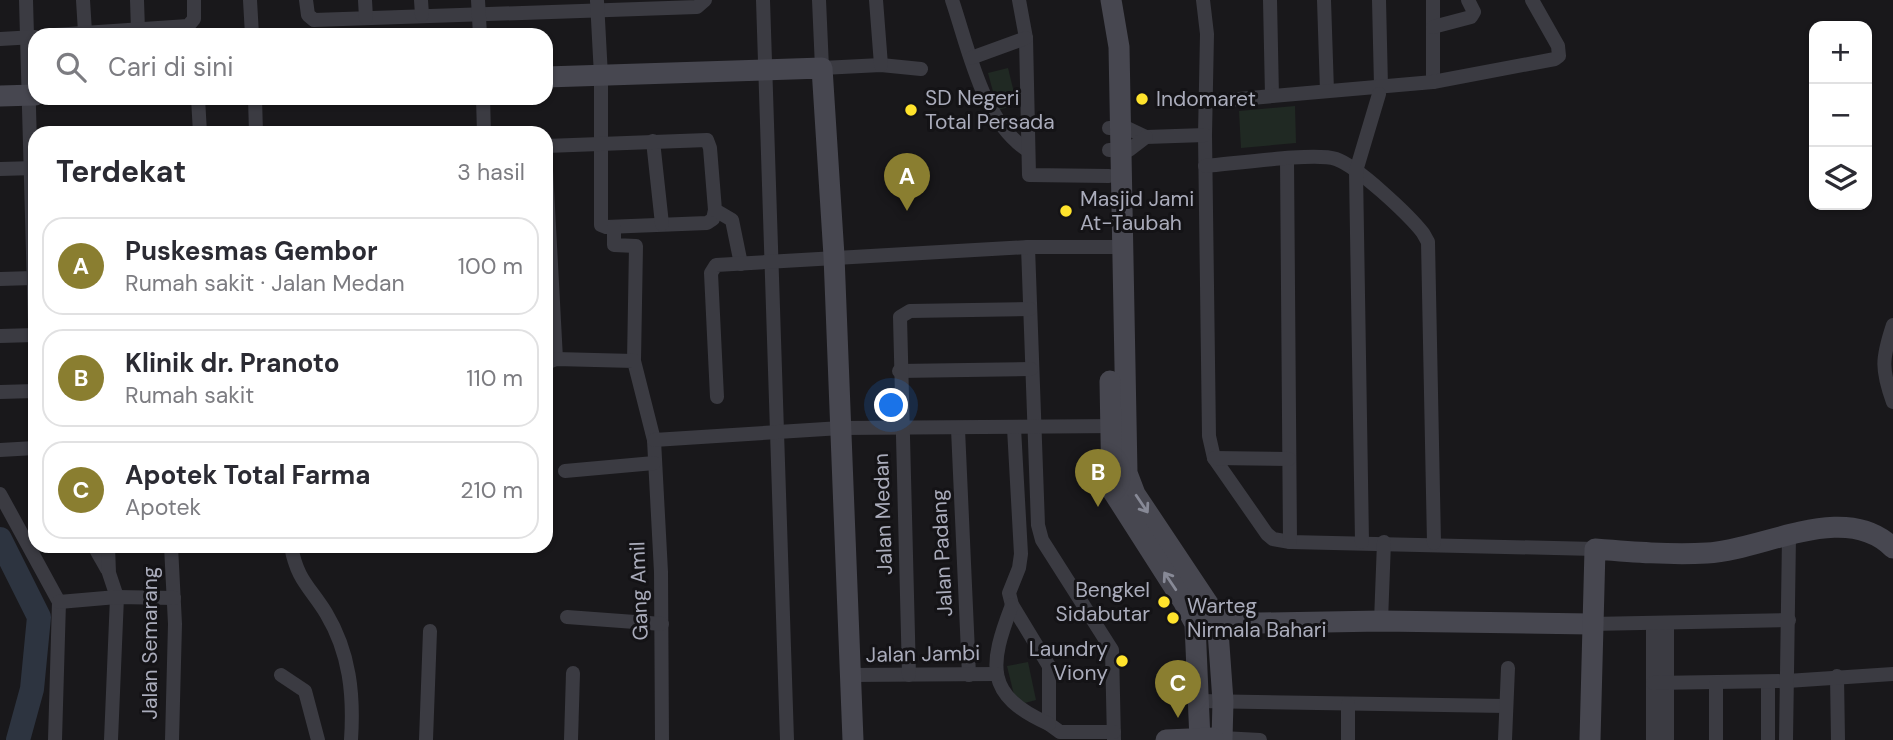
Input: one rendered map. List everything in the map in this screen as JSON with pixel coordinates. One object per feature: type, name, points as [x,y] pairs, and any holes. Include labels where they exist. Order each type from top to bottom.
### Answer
[{"type":"street","points":[[26,0],[30,28]]},
{"type":"street","points":[[83,0],[85,28]]},
{"type":"street","points":[[137,0],[138,28]]},
{"type":"street","points":[[163,28],[188,26],[194,19],[194,0]]},
{"type":"street","points":[[250,0],[252,28]]},
{"type":"street","points":[[306,0],[308,15],[312,19],[422,15],[478,7],[648,4],[697,7],[705,0]]},
{"type":"street","points":[[365,0],[366,18]]},
{"type":"street","points":[[421,0],[422,15]]},
{"type":"street","points":[[763,0],[787,740]]},
{"type":"street","points":[[819,0],[834,256],[853,740]]},
{"type":"street","points":[[876,0],[881,65]]},
{"type":"street","points":[[952,0],[971,58],[1004,131],[1027,150]]},
{"type":"street","points":[[1019,0],[1026,38],[1028,175],[1109,176]]},
{"type":"street","points":[[1101,0],[1108,35],[1114,128]]},
{"type":"street","points":[[1111,0],[1118,30],[1114,128],[1117,426],[1110,478],[1116,498],[1184,601],[1195,624],[1199,739]]},
{"type":"street","points":[[1203,0],[1207,34],[1205,166],[1209,436],[1214,458],[1273,539],[1290,542],[1434,543],[1653,553],[1710,552],[1825,529],[1854,529],[1876,535],[1892,545]]},
{"type":"street","points":[[1270,0],[1272,96]]},
{"type":"street","points":[[1324,0],[1326,91]]},
{"type":"street","points":[[1362,542],[1356,171],[1380,90],[1379,0]]},
{"type":"street","points":[[1433,0],[1433,82]]},
{"type":"street","points":[[1433,27],[1471,17],[1473,9],[1468,0]]},
{"type":"street","points":[[1205,102],[1326,91],[1380,90],[1559,56],[1558,46],[1532,0]]},
{"type":"street","points":[[553,146],[602,144],[704,139],[709,143],[715,210],[713,219],[707,223],[601,225],[602,144],[601,76],[597,5]]},
{"type":"street","points":[[478,7],[480,28]]},
{"type":"street","points":[[0,39],[28,37]]},
{"type":"street","points":[[971,58],[1026,38]]},
{"type":"street","points":[[553,77],[881,65],[921,68]]},
{"type":"street","points":[[0,96],[28,95]]},
{"type":"street","points":[[32,105],[32,126]]},
{"type":"street","points":[[198,105],[200,126]]},
{"type":"street","points":[[255,105],[256,126]]},
{"type":"street","points":[[483,105],[484,126]]},
{"type":"street","points":[[1114,128],[1131,129],[1146,137],[1205,135]]},
{"type":"street","points":[[1114,150],[1132,148],[1146,137]]},
{"type":"street","points":[[653,141],[662,225]]},
{"type":"street","points":[[1114,150],[1109,176],[1116,247]]},
{"type":"street","points":[[1205,166],[1324,157],[1335,159],[1356,171],[1420,229],[1428,242],[1434,543]]},
{"type":"street","points":[[1287,160],[1290,542]]},
{"type":"street","points":[[0,169],[28,168]]},
{"type":"street","points":[[715,210],[732,220],[741,264]]},
{"type":"street","name":"Gang Amil","points":[[614,226],[614,245],[636,246],[634,361],[654,440],[662,624],[662,740]]},
{"type":"street","points":[[1012,605],[1000,642],[997,674],[1003,694],[1012,704],[1060,732],[1114,736],[1112,650],[1042,540],[1038,525],[1032,426],[1028,247]]},
{"type":"street","points":[[717,397],[711,269],[716,265],[772,263],[834,256],[1028,247],[1116,247]]},
{"type":"street","points":[[0,279],[28,278]]},
{"type":"street","name":"Jalan Medan","points":[[909,675],[898,322],[905,312],[1030,309]]},
{"type":"street","points":[[1893,325],[1885,351],[1883,370],[1893,402]]},
{"type":"street","points":[[0,336],[28,335]]},
{"type":"street","points":[[553,361],[634,361]]},
{"type":"street","points":[[899,371],[1031,369]]},
{"type":"street","points":[[0,392],[28,391]]},
{"type":"street","points":[[654,440],[841,428],[1117,426]]},
{"type":"street","points":[[1117,426],[1131,487],[1210,604],[1219,623],[1222,739]]},
{"type":"street","points":[[1014,428],[1019,568],[1009,593],[1012,605],[1049,666],[1049,724]]},
{"type":"street","name":"Jalan Padang","points":[[958,429],[969,675]]},
{"type":"street","points":[[0,450],[28,448]]},
{"type":"street","points":[[1214,458],[1289,459]]},
{"type":"street","points":[[565,471],[654,463]]},
{"type":"street","points":[[0,494],[28,546]]},
{"type":"street","points":[[1019,526],[1038,525]]},
{"type":"street","points":[[1786,740],[1790,536]]},
{"type":"street","points":[[1381,621],[1384,542]]},
{"type":"street","points":[[1590,740],[1595,549]]},
{"type":"street","points":[[32,553],[58,602],[55,740]]},
{"type":"street","points":[[98,553],[109,573],[117,597],[111,740]]},
{"type":"street","points":[[108,553],[109,573]]},
{"type":"street","name":"Jalan Semarang","points":[[171,553],[174,597],[172,740]]},
{"type":"street","points":[[293,553],[306,589],[324,611],[343,652],[352,686],[351,740]]},
{"type":"street","points":[[58,602],[117,597],[174,597]]},
{"type":"street","points":[[567,617],[662,624]]},
{"type":"street","points":[[1195,624],[1381,621],[1591,624],[1789,620]]},
{"type":"street","points":[[1653,740],[1660,683],[1660,623]]},
{"type":"street","points":[[426,740],[430,631]]},
{"type":"street","points":[[1505,740],[1508,668]]},
{"type":"street","points":[[571,740],[573,673]]},
{"type":"street","name":"Jalan Jambi","points":[[849,676],[997,674]]},
{"type":"street","points":[[1660,683],[1787,681],[1893,674]]},
{"type":"street","points":[[281,675],[305,691],[318,740]]},
{"type":"street","points":[[1837,676],[1838,740]]},
{"type":"street","points":[[1768,681],[1768,740]]},
{"type":"street","points":[[1660,683],[1667,740]]},
{"type":"street","points":[[1716,683],[1716,740]]},
{"type":"street","points":[[1199,701],[1506,706]]},
{"type":"street","points":[[1348,704],[1348,740]]},
{"type":"street","points":[[1166,740],[1259,740]]},
{"type":"shaded area","points":[[1008,68],[1017,105],[998,110],[988,73]]},
{"type":"shaded area","points":[[1295,106],[1296,143],[1241,148],[1239,111]]},
{"type":"shaded area","points":[[1028,662],[1036,700],[1021,704],[1015,699],[1007,666]]},
{"type":"waterway","points":[[0,539],[39,617],[32,689],[18,740]]},
{"type":"place","name":"Indomaret","points":[[1142,99]]},
{"type":"place","name":"SD Negeri Total Persada","points":[[911,110]]},
{"type":"place","name":"Puskesmas Gembor","points":[[907,211]]},
{"type":"place","name":"Masjid Jami At-Taubah","points":[[1066,211]]},
{"type":"place","name":"Klinik dr. Pranoto","points":[[1098,507]]},
{"type":"place","name":"Bengkel Sidabutar","points":[[1164,602]]},
{"type":"place","name":"Warteg Nirmala Bahari","points":[[1173,618]]},
{"type":"place","name":"Laundry Viony","points":[[1122,661]]},
{"type":"place","name":"Apotek Total Farma","points":[[1178,718]]}]
